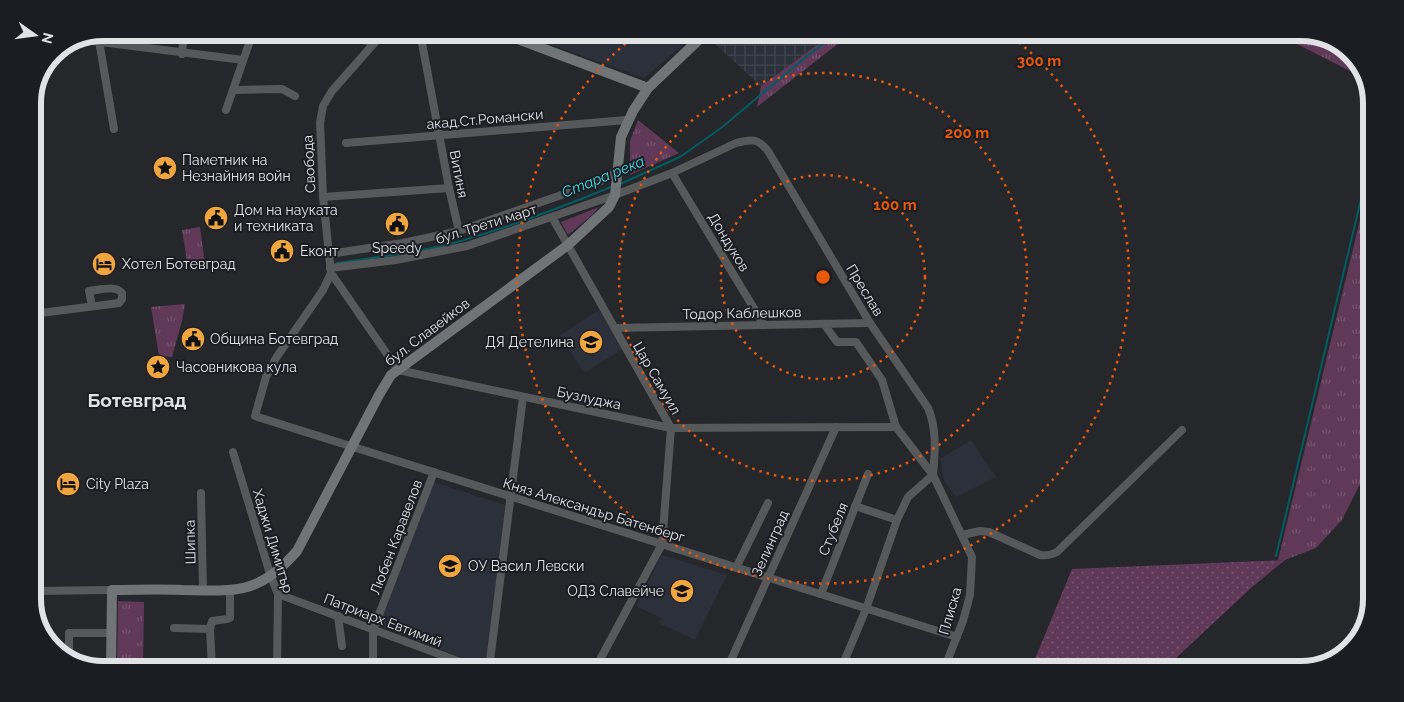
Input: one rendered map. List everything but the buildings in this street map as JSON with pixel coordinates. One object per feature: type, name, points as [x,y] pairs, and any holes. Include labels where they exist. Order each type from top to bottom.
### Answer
[{"type":"street","points":[[99,41],[114,129]]},
{"type":"street","points":[[114,41],[182,54],[243,60]]},
{"type":"street","points":[[182,54],[183,41]]},
{"type":"street","points":[[226,110],[249,41]]},
{"type":"street","points":[[367,41],[374,43]]},
{"type":"street","name":"Витиня","points":[[422,41],[449,188],[459,231]]},
{"type":"street","points":[[524,41],[648,88]]},
{"type":"street","points":[[617,183],[621,137],[627,120],[648,88],[698,41]]},
{"type":"street","name":"Свобода","points":[[330,270],[320,123],[323,106],[332,91],[374,43]]},
{"type":"street","points":[[233,90],[282,89],[295,96]]},
{"type":"street","name":"акад.Ст.Романски","points":[[346,143],[627,120]]},
{"type":"street","name":"бул. Трети март","points":[[330,270],[460,248],[552,217],[617,183],[672,173],[736,143],[747,140],[756,141]]},
{"type":"street","name":"Преслав","points":[[756,141],[762,143],[768,151],[870,323],[928,408],[934,420],[933,475]]},
{"type":"street","name":"Дондуков","points":[[672,173],[764,325]]},
{"type":"street","name":"бул. Трети март","points":[[328,254],[403,243],[459,231],[601,181],[617,183]]},
{"type":"street","name":"бул. Славейков","points":[[230,591],[253,586],[271,577],[297,551],[392,375],[568,245],[609,206],[617,183]]},
{"type":"street","points":[[324,197],[449,188]]},
{"type":"street","name":"Цар Самуил","points":[[552,217],[671,428],[662,544],[600,661]]},
{"type":"street","points":[[330,270],[398,370]]},
{"type":"street","name":"Княз Александър Батенберг","points":[[330,270],[323,290],[276,358],[266,377],[256,416],[511,498],[957,637]]},
{"type":"street","points":[[41,313],[92,306],[119,302],[122,299],[122,293],[114,288],[89,291],[92,306]]},
{"type":"street","name":"Тодор Каблешков","points":[[615,328],[870,323]]},
{"type":"street","points":[[824,324],[837,342],[856,342],[882,380],[896,427]]},
{"type":"street","name":"Бузлуджа","points":[[398,370],[671,428],[896,427]]},
{"type":"street","points":[[490,661],[523,397]]},
{"type":"street","name":"Зелинград","points":[[731,661],[836,427]]},
{"type":"street","name":"Плиска","points":[[896,427],[933,475],[972,558],[970,595],[963,621],[948,661]]},
{"type":"street","points":[[962,535],[980,531],[988,532],[1040,555],[1046,556],[1057,552],[1182,430]]},
{"type":"street","name":"Хаджи Димитър","points":[[233,452],[271,577],[278,594],[276,661]]},
{"type":"street","name":"Любен Каравелов","points":[[373,661],[373,630],[434,472]]},
{"type":"street","name":"Стубеля","points":[[821,594],[868,474]]},
{"type":"street","points":[[845,661],[866,608],[897,520],[908,497],[933,475]]},
{"type":"street","name":"Шипка","points":[[202,493],[203,590]]},
{"type":"street","points":[[736,568],[768,503]]},
{"type":"street","points":[[855,506],[897,520]]},
{"type":"street","points":[[111,661],[112,590]]},
{"type":"street","points":[[41,591],[230,591],[230,618],[227,620],[212,620],[210,629],[212,661]]},
{"type":"street","name":"Патриарх Евтимий","points":[[278,594],[455,661]]},
{"type":"street","points":[[338,616],[342,646]]},
{"type":"street","points":[[174,628],[210,629]]},
{"type":"street","points":[[69,650],[69,633],[111,633]]},
{"type":"shaded area","points":[[541,41],[683,41],[685,43],[644,78]]},
{"type":"shaded area","points":[[716,41],[822,41],[761,86],[714,43]]},
{"type":"shaded area","name":"ДЯ Детелина","points":[[599,310],[623,349],[584,373],[560,335]]},
{"type":"shaded area","points":[[971,440],[996,477],[956,497],[944,481],[940,459]]},
{"type":"shaded area","name":"ОУ Васил Левски","points":[[434,482],[505,505],[487,661],[470,661],[378,626]]},
{"type":"shaded area","name":"ОДЗ Славейче","points":[[662,555],[727,575],[695,640],[659,623],[661,618],[636,606]]},
{"type":"green space","points":[[822,41],[842,41],[757,107],[761,86]]},
{"type":"green space","points":[[1291,41],[1317,43],[1328,48],[1342,57],[1354,73]]},
{"type":"green space","points":[[638,120],[679,153],[630,175],[630,141]]},
{"type":"green space","points":[[599,207],[592,215],[568,235],[561,222]]},
{"type":"green space","points":[[1363,207],[1363,483],[1359,486],[1342,520],[1316,548],[1285,560],[1278,560]]},
{"type":"green space","points":[[200,227],[205,265],[188,267],[182,230]]},
{"type":"green space","points":[[185,304],[172,357],[159,356],[151,307]]},
{"type":"green space","points":[[1285,560],[1251,588],[1175,661],[1039,661],[1035,659],[1072,569]]},
{"type":"green space","points":[[118,601],[144,602],[143,661],[117,661]]},
{"type":"waterway","name":"Стара река","points":[[620,184],[680,157],[721,128],[827,41]]},
{"type":"waterway","name":"Стара река","points":[[337,263],[415,251],[461,241],[537,216],[611,187]]},
{"type":"waterway","points":[[1276,556],[1363,191]]},
{"type":"place","name":"Паметник на Незнайния войн","points":[[165,168]]},
{"type":"place","name":"Дом на науката и техниката","points":[[216,218]]},
{"type":"place","name":"Speedy","points":[[397,224]]},
{"type":"place","name":"Еконт","points":[[282,251]]},
{"type":"place","name":"Хотел Ботевград","points":[[104,264]]},
{"type":"place","name":"Община Ботевград","points":[[193,339]]},
{"type":"place","name":"ДЯ Детелина","points":[[591,342]]},
{"type":"place","name":"Часовникова кула","points":[[158,367]]},
{"type":"place","name":"City Plaza","points":[[68,484]]},
{"type":"place","name":"ОУ Васил Левски","points":[[450,566]]},
{"type":"place","name":"ОДЗ Славейче","points":[[682,591]]},
{"type":"district","name":"Ботевград","points":[[137,400]]}]
